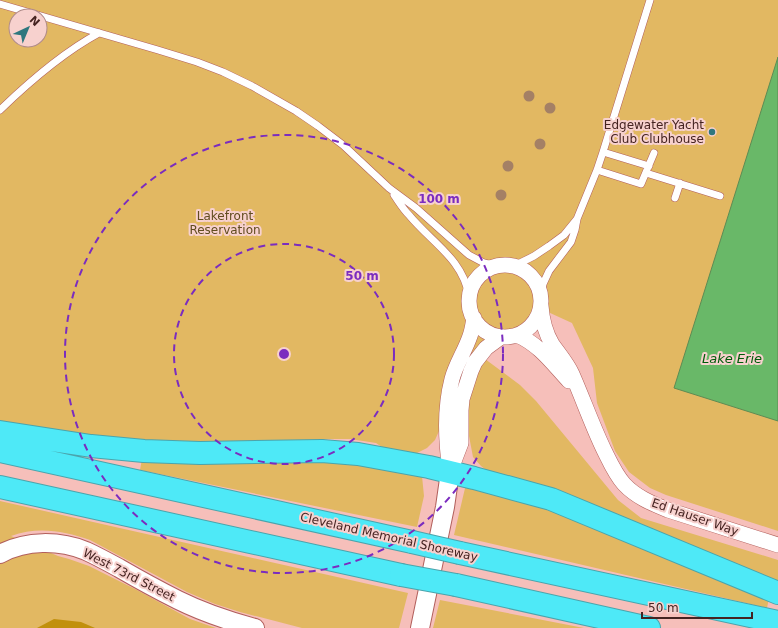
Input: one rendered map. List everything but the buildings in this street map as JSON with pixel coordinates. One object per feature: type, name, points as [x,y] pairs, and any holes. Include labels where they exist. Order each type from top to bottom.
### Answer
[{"type":"highway","points":[[0,432],[84,445],[144,451],[200,453],[340,452],[450,472],[551,499],[778,592]]},
{"type":"highway","name":"Cleveland Memorial Shoreway","points":[[0,451],[778,622]]},
{"type":"highway","points":[[0,487],[649,628]]},
{"type":"street","points":[[502,265],[517,267],[533,278],[538,287],[541,302],[538,316],[533,324],[517,335],[509,337],[501,337],[490,334],[481,327],[474,318],[470,307],[470,296],[473,285],[479,276],[487,270],[502,265]]},
{"type":"street","name":"Ed Hauser Way","points":[[541,302],[547,334],[572,374],[597,436],[614,472],[623,483],[638,496],[653,504],[778,545]]},
{"type":"street","points":[[420,628],[446,507],[450,472],[446,441],[449,392],[456,368],[470,335],[474,318]]},
{"type":"street","points":[[517,335],[534,344],[578,390]]},
{"type":"street","points":[[450,472],[461,443],[462,399],[467,380],[475,362],[486,348],[501,337]]},
{"type":"street","name":"West 73rd Street","points":[[0,554],[14,548],[37,544],[58,544],[76,548],[95,555],[178,600],[200,610],[255,628]]},
{"type":"lane","points":[[541,302],[543,284],[549,271],[571,242],[578,219],[597,170],[650,0]]},
{"type":"lane","points":[[0,4],[197,62],[252,86],[296,110],[343,145],[389,188],[416,208],[469,255],[484,263],[502,265],[520,263],[534,256],[564,234],[578,219]]},
{"type":"lane","points":[[0,110],[44,70],[86,40],[99,33]]},
{"type":"lane","points":[[603,152],[680,183],[720,196]]},
{"type":"lane","points":[[597,170],[641,184],[654,153]]},
{"type":"lane","points":[[675,198],[680,183]]},
{"type":"lane","points":[[389,188],[409,215],[458,267],[465,278],[470,296]]},
{"type":"green space","name":"Lakefront Reservation","points":[[0,0],[778,0],[778,531],[666,495],[650,488],[629,472],[615,451],[597,403],[593,368],[572,323],[537,307],[519,328],[498,346],[447,377],[439,431],[435,440],[427,448],[417,453],[408,455],[391,453],[376,443],[350,439],[327,439],[256,445],[144,444],[0,424]]},
{"type":"green space","points":[[485,359],[520,385],[536,401],[618,500],[641,518],[778,560],[778,585],[490,473],[473,457],[469,436],[468,403],[475,376]]},
{"type":"green space","points":[[142,459],[325,459],[422,476],[424,496],[417,527],[140,470]]},
{"type":"green space","points":[[466,484],[513,494],[769,598],[767,608],[454,535]]},
{"type":"green space","points":[[0,501],[408,593],[399,628],[302,628],[240,612],[215,604],[187,592],[90,540],[61,532],[41,530],[11,536],[58,556],[89,566],[190,619],[216,628],[0,628]]},
{"type":"green space","points":[[440,600],[584,628],[433,628]]},
{"type":"shaded area","points":[[54,619],[81,622],[95,628],[37,628]]},
{"type":"water","name":"Lake Erie","points":[[778,57],[778,421],[674,388]]},
{"type":"place","name":"Edgewater Yacht Club Clubhouse","points":[[712,132]]}]
